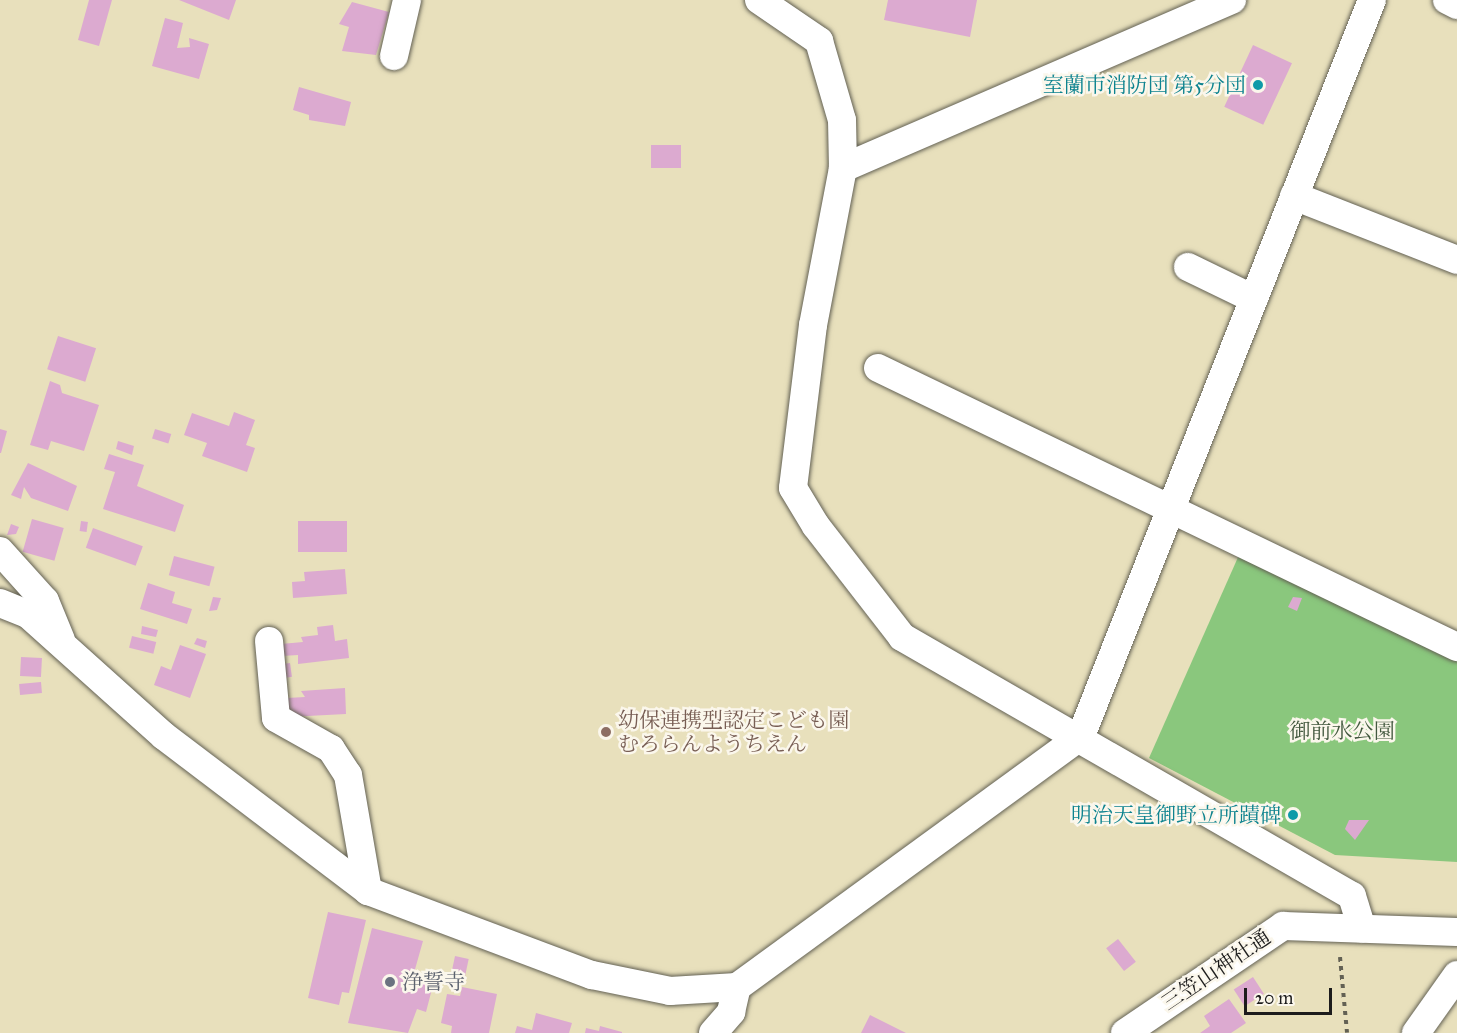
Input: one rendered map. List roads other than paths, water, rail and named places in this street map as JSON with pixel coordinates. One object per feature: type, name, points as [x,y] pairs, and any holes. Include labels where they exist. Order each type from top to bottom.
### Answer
[{"type":"street","points":[[394,56],[407,0]]},
{"type":"street","points":[[759,0],[819,41],[842,120],[843,168],[813,324],[793,488],[902,637],[1081,736],[1352,896],[1350,927]]},
{"type":"street","points":[[843,168],[1232,0]]},
{"type":"street","points":[[713,1033],[738,1010],[1081,736],[1372,0]]},
{"type":"street","points":[[1447,0],[1457,5]]},
{"type":"street","points":[[1294,196],[1457,260]]},
{"type":"street","points":[[1188,267],[1254,299]]},
{"type":"street","points":[[878,368],[1457,647]]},
{"type":"street","points":[[0,551],[45,601],[64,647]]},
{"type":"street","points":[[0,603],[29,615],[173,743],[368,891],[592,975],[669,991],[738,1010]]},
{"type":"street","points":[[269,641],[276,717],[331,749],[348,775],[368,891]]},
{"type":"street","name":"三笠山神社通","points":[[1125,1033],[1277,929],[1350,927],[1456,935]]},
{"type":"street","points":[[1416,1033],[1457,975]]},
{"type":"place","name":"室蘭市消防団 第5分団","points":[[1258,85]]},
{"type":"place","name":"幼保連携型認定こども園 むろらんようちえん","points":[[606,732]]},
{"type":"place","name":"明治天皇御野立所蹟碑","points":[[1293,815]]},
{"type":"place","name":"浄誓寺","points":[[390,982]]},
{"type":"park label","name":"御前水公園","points":[[1342,731]]}]
